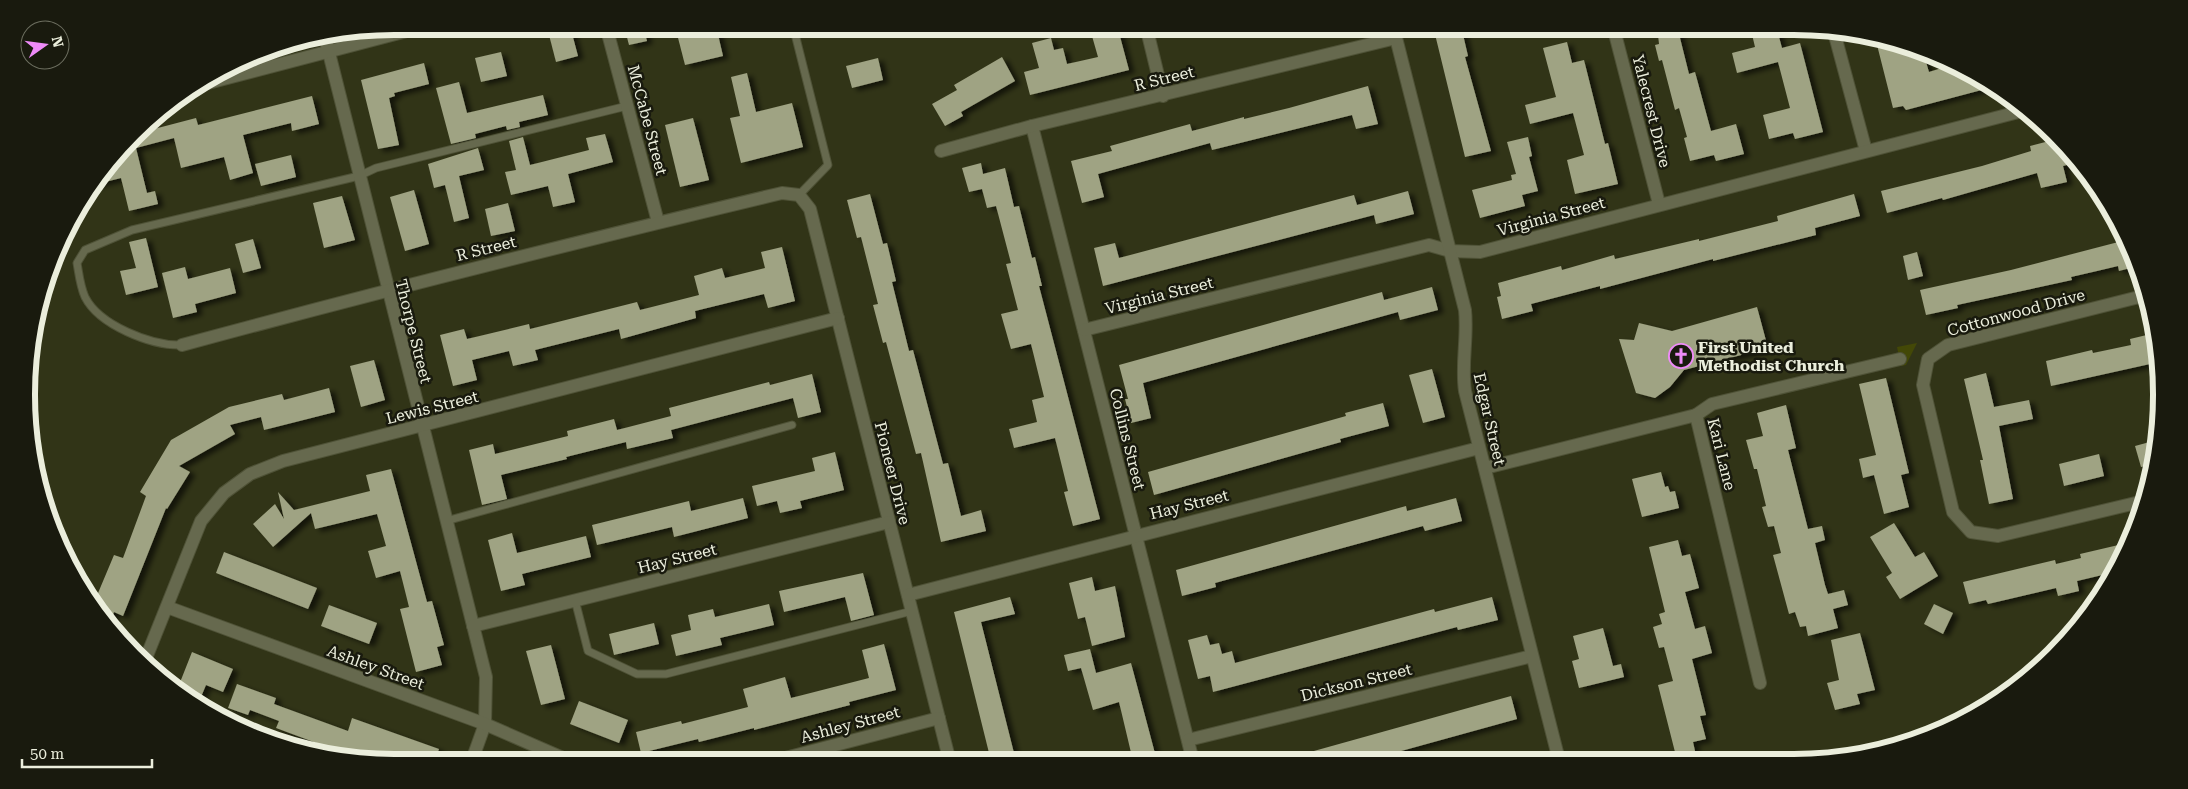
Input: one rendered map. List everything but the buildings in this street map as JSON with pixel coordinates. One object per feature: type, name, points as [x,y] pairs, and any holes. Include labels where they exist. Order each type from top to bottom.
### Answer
[{"type":"street","points":[[224,78],[392,35]]},
{"type":"street","name":"McCabe Street","points":[[608,35],[658,222]]},
{"type":"street","points":[[1148,35],[1163,96]]},
{"type":"street","name":"R Street","points":[[940,151],[1032,126],[1163,96],[1383,35]]},
{"type":"street","name":"Edgar Street","points":[[1395,35],[1450,251],[1466,322],[1462,368],[1465,391],[1557,754]]},
{"type":"street","name":"Yalecrest Drive","points":[[1615,35],[1659,204]]},
{"type":"street","points":[[1836,38],[1866,150]]},
{"type":"street","name":"Thorpe Street","points":[[326,42],[386,289],[486,678],[486,724]]},
{"type":"street","name":"Virginia Street","points":[[1084,330],[1429,245],[1450,251],[1480,252],[2016,112]]},
{"type":"street","name":"Collins Street","points":[[1032,126],[1191,754]]},
{"type":"street","name":"R Street","points":[[182,345],[386,289],[658,222],[782,193],[799,195]]},
{"type":"street","name":"Pioneer Drive","points":[[799,195],[810,209],[948,754]]},
{"type":"street","name":"Cottonwood Drive","points":[[2136,503],[1998,536],[1971,532],[1953,512],[1923,386],[1928,359],[1948,345],[2140,297]]},
{"type":"street","name":"Lewis Street","points":[[147,656],[201,521],[224,493],[250,474],[283,461],[421,427],[838,318]]},
{"type":"street","points":[[1696,415],[1712,404],[1900,359]]},
{"type":"street","name":"Kari Lane","points":[[1485,468],[1696,415],[1760,683]]},
{"type":"street","name":"Hay Street","points":[[908,594],[1479,448]]},
{"type":"street","name":"Hay Street","points":[[473,626],[889,522]]},
{"type":"street","name":"Ashley Street","points":[[166,607],[486,724],[554,754]]},
{"type":"street","name":"Dickson Street","points":[[1188,740],[1532,656]]},
{"type":"street","name":"Ashley Street","points":[[801,754],[939,718]]},
{"type":"street","points":[[474,754],[486,724]]},
{"type":"lane","points":[[795,35],[828,165],[799,195]]},
{"type":"lane","points":[[182,345],[168,345],[133,334],[98,315],[81,287],[77,263],[85,250],[132,230],[359,176],[376,168],[627,106]]},
{"type":"lane","points":[[446,521],[792,425]]},
{"type":"lane","points":[[575,600],[588,651],[637,674],[666,674],[912,611]]},
{"type":"green space","points":[[1917,343],[1906,365],[1901,366],[1897,347]]},
{"type":"place","name":"First United Methodist Church","points":[[1681,356]]}]
